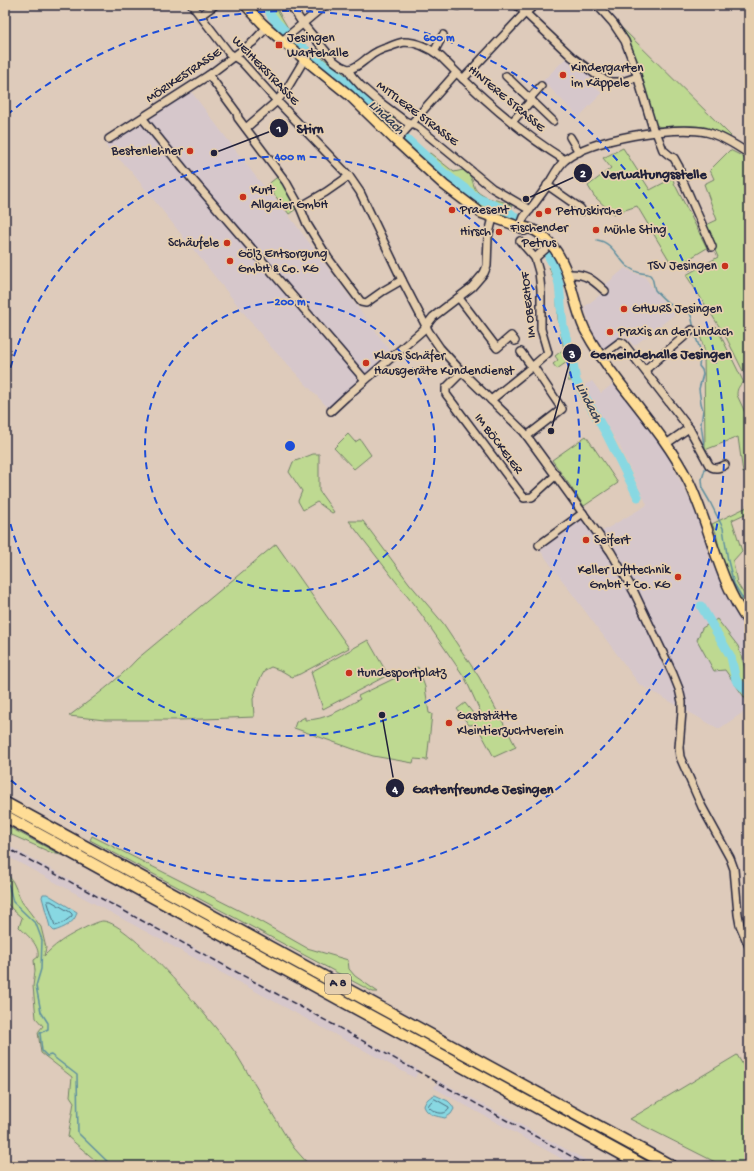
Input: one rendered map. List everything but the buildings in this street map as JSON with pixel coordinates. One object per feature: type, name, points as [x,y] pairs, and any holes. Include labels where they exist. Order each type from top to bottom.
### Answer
[{"type":"highway","name":"A 8","points":[[5,803],[670,1166]]},
{"type":"highway","name":"A 8","points":[[5,816],[644,1166]]},
{"type":"main road","points":[[245,5],[267,27],[284,39],[304,60],[350,96],[398,139],[433,176],[456,196],[481,213],[520,227],[533,229],[551,244],[559,254],[568,274],[584,328],[600,357],[666,444],[688,481],[728,586],[735,601],[749,623]]},
{"type":"street","name":"WEIHERSTRASSE","points":[[192,5],[228,53],[241,61],[349,176],[360,192],[402,280],[426,326],[440,348],[462,372],[527,436],[611,552],[634,592],[673,674],[682,702],[679,748],[680,757],[702,807],[734,869],[740,926],[749,946]]},
{"type":"street","points":[[200,15],[215,5]]},
{"type":"street","name":"MITTLERE STRASSE","points":[[290,5],[300,25],[334,61],[348,69],[361,86],[405,122],[418,127],[492,188],[530,210]]},
{"type":"street","points":[[284,39],[325,5]]},
{"type":"street","points":[[517,5],[572,57],[599,77],[611,82],[622,82],[637,77]]},
{"type":"street","points":[[463,79],[525,13],[535,5]]},
{"type":"street","points":[[597,5],[613,23],[625,41],[655,132],[663,150],[674,158],[680,166],[682,179],[712,247]]},
{"type":"street","name":"MÖRIKESTRASSE","points":[[109,139],[209,75],[253,42],[267,27]]},
{"type":"street","points":[[434,52],[443,35]]},
{"type":"street","name":"HINTERE STRASSE","points":[[348,69],[354,68],[371,55],[383,49],[403,42],[417,44],[441,57],[456,73],[512,122],[538,143],[565,160]]},
{"type":"street","points":[[246,128],[277,101],[288,87],[304,60]]},
{"type":"street","points":[[398,139],[427,104],[456,73]]},
{"type":"street","points":[[209,75],[237,113],[238,118],[286,182],[300,207],[307,224],[328,258],[361,302],[366,303],[402,280]]},
{"type":"street","points":[[506,76],[553,122]]},
{"type":"street","points":[[512,122],[529,103],[532,96],[541,86]]},
{"type":"street","points":[[143,118],[191,178],[365,380]]},
{"type":"street","points":[[520,227],[524,217],[565,160],[597,144],[655,132],[694,130],[706,132],[728,140],[749,154]]},
{"type":"street","points":[[570,137],[579,152]]},
{"type":"street","points":[[300,207],[349,176]]},
{"type":"street","points":[[547,185],[580,208],[582,211]]},
{"type":"street","points":[[331,411],[423,330],[433,317],[472,287],[484,273],[487,266],[488,237],[493,218]]},
{"type":"street","name":"IM OBERHOF","points":[[520,241],[535,258],[539,272],[542,329],[548,353],[533,367]]},
{"type":"street","name":"IM OBERHOF","points":[[535,258],[551,244]]},
{"type":"street","points":[[568,274],[574,273],[592,278],[605,292]]},
{"type":"street","points":[[459,298],[497,348],[511,336],[515,341]]},
{"type":"street","points":[[645,370],[692,330]]},
{"type":"street","points":[[600,357],[620,342],[624,344],[689,428],[709,465],[711,467],[718,468],[725,465]]},
{"type":"street","points":[[521,352],[562,409],[527,436]]},
{"type":"street","points":[[491,400],[533,367]]},
{"type":"street","name":"IM BÖCKELER","points":[[462,372],[446,388],[446,394],[524,498],[532,497],[556,475]]},
{"type":"street","points":[[666,444],[689,428]]},
{"type":"street","points":[[539,545],[583,513]]},
{"type":"shaded area","points":[[568,56],[571,59],[570,62],[591,77],[588,82],[602,93],[579,117],[543,81]]},
{"type":"shaded area","points":[[187,86],[256,177],[284,209],[394,356],[331,411],[271,347],[130,170],[106,146],[106,136],[129,120]]},
{"type":"shaded area","points":[[625,268],[645,277],[659,297],[668,305],[679,311],[634,346],[622,335],[602,351],[594,335],[584,307],[608,289],[605,285]]},
{"type":"shaded area","points":[[592,381],[601,393],[614,383],[654,434],[666,453],[693,506],[703,529],[714,562],[746,632],[745,711],[719,729],[639,684],[539,549],[583,518],[610,546],[601,532],[647,505],[619,445],[583,386]]},
{"type":"shaded area","points":[[5,844],[419,1070],[415,1078],[5,855]]},
{"type":"shaded area","points":[[438,1080],[597,1166],[575,1166],[434,1088]]},
{"type":"green space","points":[[263,5],[271,5],[273,12],[278,11],[288,28],[282,31],[275,26]]},
{"type":"green space","points":[[616,22],[731,136],[728,138],[705,127],[660,127],[656,124]]},
{"type":"green space","points":[[293,36],[342,72],[395,117],[392,123],[339,74],[336,77],[293,43]]},
{"type":"green space","points":[[404,138],[423,156],[430,153],[454,172],[463,170],[469,175],[475,188],[482,195],[512,206],[505,218],[497,216],[472,204],[403,143]]},
{"type":"green space","points":[[623,148],[650,190],[673,178],[674,183],[707,248],[674,268],[637,206],[613,214],[594,196],[588,186],[611,168],[603,158]]},
{"type":"green space","name":"TSV Jesingen","points":[[730,150],[749,162],[749,383],[726,337],[686,275],[718,257],[704,226],[717,220],[704,184],[714,179],[710,170]]},
{"type":"green space","points":[[280,175],[299,207],[289,214],[267,185]]},
{"type":"green space","points":[[552,265],[558,285],[562,327],[571,358],[575,381],[568,381],[570,365],[567,362],[557,369],[553,364],[558,360],[555,356],[564,349],[558,319],[556,285],[549,267]]},
{"type":"green space","points":[[716,326],[744,383],[742,383],[739,387],[737,395],[749,421],[749,469],[743,473],[738,437],[705,450],[704,348],[700,336]]},
{"type":"green space","points":[[348,434],[355,442],[360,439],[371,455],[354,469],[334,448]]},
{"type":"green space","points":[[586,436],[618,483],[584,506],[552,460]]},
{"type":"green space","points":[[313,454],[319,454],[319,491],[334,512],[332,513],[317,502],[303,510],[298,501],[302,491],[289,472],[293,462]]},
{"type":"green space","points":[[749,502],[749,512],[732,520],[742,551],[733,561],[737,583],[749,602],[749,609],[739,597],[731,583],[712,524],[747,507]]},
{"type":"green space","points":[[349,521],[363,521],[409,583],[443,623],[479,677],[516,747],[494,757],[476,724],[469,725],[457,709],[465,703],[476,717],[481,713],[465,678],[421,614]]},
{"type":"green space","points":[[276,544],[349,648],[292,677],[271,667],[265,670],[259,681],[253,699],[254,717],[180,720],[105,720],[69,716],[113,682],[137,659]]},
{"type":"green space","points":[[717,619],[738,646],[749,681],[749,704],[725,670],[714,671],[697,640],[702,628]]},
{"type":"green space","name":"Hundesportplatz","points":[[368,640],[388,675],[323,709],[311,672]]},
{"type":"green space","points":[[418,667],[425,687],[429,713],[432,714],[427,760],[414,759],[413,763],[373,756],[294,728],[296,722],[305,717],[305,720],[313,720],[334,713],[360,699],[358,696]]},
{"type":"green space","points":[[5,825],[61,855],[52,853],[5,832]]},
{"type":"green space","points":[[92,836],[254,918],[307,948],[348,960],[349,969],[355,976],[378,992],[373,992],[90,840]]},
{"type":"green space","points":[[5,870],[13,882],[22,902],[41,927],[46,948],[44,956],[68,937],[88,926],[103,921],[116,926],[133,938],[152,956],[192,1000],[235,1052],[284,1133],[294,1148],[310,1166],[102,1166],[68,1137],[74,1102],[70,1096],[72,1077],[41,1053],[38,1032],[43,1026],[36,1018],[33,986],[35,971],[34,960],[38,957],[38,953],[35,944],[19,927],[22,918],[5,901],[7,889],[5,888]]},
{"type":"green space","points":[[737,1055],[749,1075],[749,1166],[723,1166],[630,1119]]},
{"type":"water","points":[[43,894],[47,894],[77,912],[74,919],[65,927],[54,931],[50,927],[42,897]]},
{"type":"water","points":[[435,1095],[448,1101],[454,1109],[451,1114],[445,1118],[435,1116],[425,1109],[424,1106],[428,1099]]},
{"type":"waterway","name":"Lindach","points":[[267,5],[271,15],[277,23],[295,41],[343,79],[443,172],[479,199],[508,211],[516,218]]},
{"type":"waterway","points":[[597,240],[607,244],[630,268],[637,272],[650,275],[653,280],[655,290],[670,305],[684,308],[690,313],[694,328]]},
{"type":"waterway","name":"Lindach","points":[[548,255],[554,266],[559,284],[563,326],[572,358],[576,381],[607,435],[638,497]]},
{"type":"waterway","points":[[694,332],[701,352],[699,366],[703,374],[699,389],[703,410],[701,424],[704,446]]},
{"type":"waterway","points":[[706,466],[702,479],[703,490],[723,528],[728,561],[734,584],[749,606]]},
{"type":"waterway","name":"Lindach","points":[[701,606],[731,657],[736,680],[749,693]]},
{"type":"waterway","points":[[5,880],[9,886],[13,902],[36,924],[42,940],[41,969],[36,986],[41,1012],[48,1023],[48,1029],[40,1033],[42,1051],[47,1056],[51,1055],[77,1075],[78,1133],[112,1166]]},
{"type":"waterway","points":[[147,1166],[164,1164],[166,1166]]},
{"type":"railway","points":[[5,847],[334,1025],[589,1166]]},
{"type":"place","name":"Jesingen Wartehalle","points":[[279,45]]},
{"type":"place","name":"Kindergarten im Käppele","points":[[563,75]]},
{"type":"place","name":"Bestenlehner","points":[[190,151]]},
{"type":"place","name":"Stirn","points":[[214,153]]},
{"type":"place","name":"Kurt Allgaier GmbH","points":[[243,197]]},
{"type":"place","name":"Verwaltungsstelle","points":[[526,199]]},
{"type":"place","name":"Praesent","points":[[452,210]]},
{"type":"place","name":"Petruskirche","points":[[548,211]]},
{"type":"place","name":"Fischender Petrus","points":[[539,214]]},
{"type":"place","name":"Mühle Sting","points":[[596,230]]},
{"type":"place","name":"Hirsch","points":[[499,232]]},
{"type":"place","name":"Schäufele","points":[[227,243]]},
{"type":"place","name":"Gölz Entsorgung GmbH & Co. KG","points":[[230,261]]},
{"type":"place","name":"TSV Jesingen","points":[[725,266]]},
{"type":"place","name":"GHWRS Jesingen","points":[[624,309]]},
{"type":"place","name":"Praxis an der Lindach","points":[[610,332]]},
{"type":"place","name":"Klaus Schäfer Hausgeräte Kundendienst","points":[[366,363]]},
{"type":"place","name":"Gemeindehalle Jesingen","points":[[551,431]]},
{"type":"place","name":"Seifert","points":[[586,540]]},
{"type":"place","name":"Keller Lufttechnik GmbH + Co. KG","points":[[678,577]]},
{"type":"place","name":"Hundesportplatz","points":[[349,673]]},
{"type":"place","name":"Gartenfreunde Jesingen","points":[[382,715]]},
{"type":"place","name":"Gaststätte Kleintierzuchtverein","points":[[449,723]]}]
